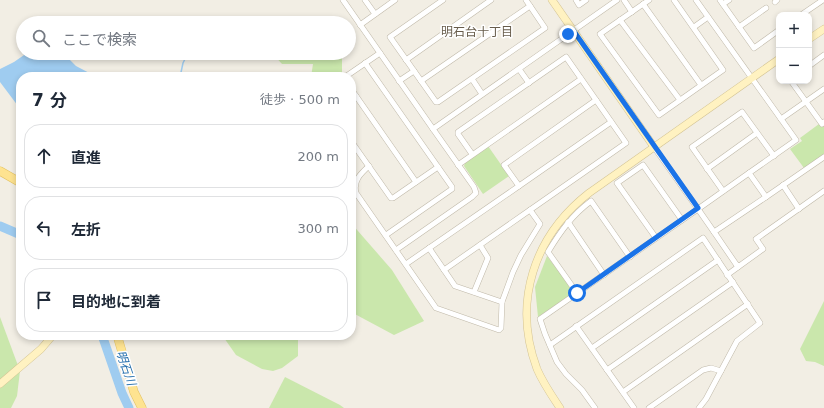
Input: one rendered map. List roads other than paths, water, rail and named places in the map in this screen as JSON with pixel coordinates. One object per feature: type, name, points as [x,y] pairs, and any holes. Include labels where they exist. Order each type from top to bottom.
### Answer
[{"type":"main road","points":[[0,171],[16,180]]},
{"type":"main road","points":[[118,340],[134,392],[142,408]]},
{"type":"street","points":[[343,0],[354,16]]},
{"type":"street","points":[[365,0],[374,14]]},
{"type":"street","points":[[360,24],[395,0]]},
{"type":"street","points":[[444,0],[390,37],[436,102],[545,28],[526,0]]},
{"type":"street","points":[[406,60],[491,0]]},
{"type":"street","points":[[552,0],[738,267]]},
{"type":"street","points":[[576,0],[579,5],[586,0]]},
{"type":"street","points":[[433,129],[617,0]]},
{"type":"street","points":[[624,0],[632,12]]},
{"type":"street","points":[[649,0],[600,34],[659,115],[723,70],[674,0]]},
{"type":"street","points":[[595,408],[582,390],[566,374],[557,362],[540,319],[796,140],[696,0]]},
{"type":"street","points":[[729,0],[721,2],[754,48],[776,32]]},
{"type":"street","points":[[805,12],[823,0]]},
{"type":"street","points":[[642,4],[701,85]]},
{"type":"street","points":[[422,82],[530,6]]},
{"type":"street","points":[[739,27],[766,8]]},
{"type":"street","points":[[694,27],[708,17]]},
{"type":"street","points":[[356,18],[475,190],[474,195],[396,250]]},
{"type":"street","points":[[620,20],[680,100]]},
{"type":"street","points":[[812,37],[824,29]]},
{"type":"street","points":[[353,72],[380,53]]},
{"type":"street","points":[[812,64],[824,55]]},
{"type":"street","points":[[444,270],[626,143],[566,57],[458,132],[472,154]]},
{"type":"street","points":[[560,408],[548,390],[538,370],[529,340],[527,325],[528,293],[536,262],[550,233],[567,212],[589,193],[776,61]]},
{"type":"street","points":[[365,63],[452,189],[386,236]]},
{"type":"street","points":[[518,69],[529,83]]},
{"type":"street","points":[[399,81],[414,71]]},
{"type":"street","points":[[472,79],[482,94]]},
{"type":"street","points":[[458,164],[581,79]]},
{"type":"street","points":[[793,84],[822,124],[824,122]]},
{"type":"street","points":[[781,119],[824,89]]},
{"type":"street","points":[[519,186],[504,164],[596,100]]},
{"type":"street","points":[[356,102],[416,182]]},
{"type":"street","points":[[723,191],[692,147],[742,112],[774,156]]},
{"type":"street","points":[[406,264],[611,122]]},
{"type":"street","points":[[707,169],[758,133]]},
{"type":"street","points":[[356,148],[391,198],[438,167]]},
{"type":"street","points":[[714,232],[824,157]]},
{"type":"street","points":[[656,238],[617,182],[644,165],[682,220]]},
{"type":"street","points":[[356,180],[369,166]]},
{"type":"street","points":[[749,173],[766,197]]},
{"type":"street","points":[[783,185],[799,209]]},
{"type":"street","points":[[727,275],[763,249],[756,239],[824,191]]},
{"type":"street","points":[[356,193],[438,309],[499,330],[501,328],[502,302],[515,266],[540,224],[530,210]]},
{"type":"street","points":[[577,293],[548,252],[568,222],[591,200],[630,257]]},
{"type":"street","points":[[568,222],[604,275]]},
{"type":"street","points":[[550,345],[702,238],[760,323],[737,341],[706,399],[699,408]]},
{"type":"street","points":[[474,292],[488,258],[480,245]]},
{"type":"street","points":[[429,248],[455,286],[502,302]]},
{"type":"street","points":[[592,348],[718,260]]},
{"type":"street","points":[[607,370],[733,282]]},
{"type":"street","points":[[622,392],[748,304]]},
{"type":"street","points":[[576,326],[634,408]]},
{"type":"street","points":[[0,384],[22,367],[48,340]]},
{"type":"street","points":[[649,408],[703,370],[711,368],[721,371]]},
{"type":"water","points":[[17,60],[70,60],[76,66],[87,72],[16,72],[16,103],[0,82],[0,69]]},
{"type":"waterway","points":[[181,72],[184,60]]},
{"type":"waterway","name":"明石川","points":[[0,226],[16,233]]},
{"type":"waterway","name":"明石川","points":[[104,340],[122,393],[129,408]]},
{"type":"district","name":"明石台十丁目","points":[[477,32]]}]
